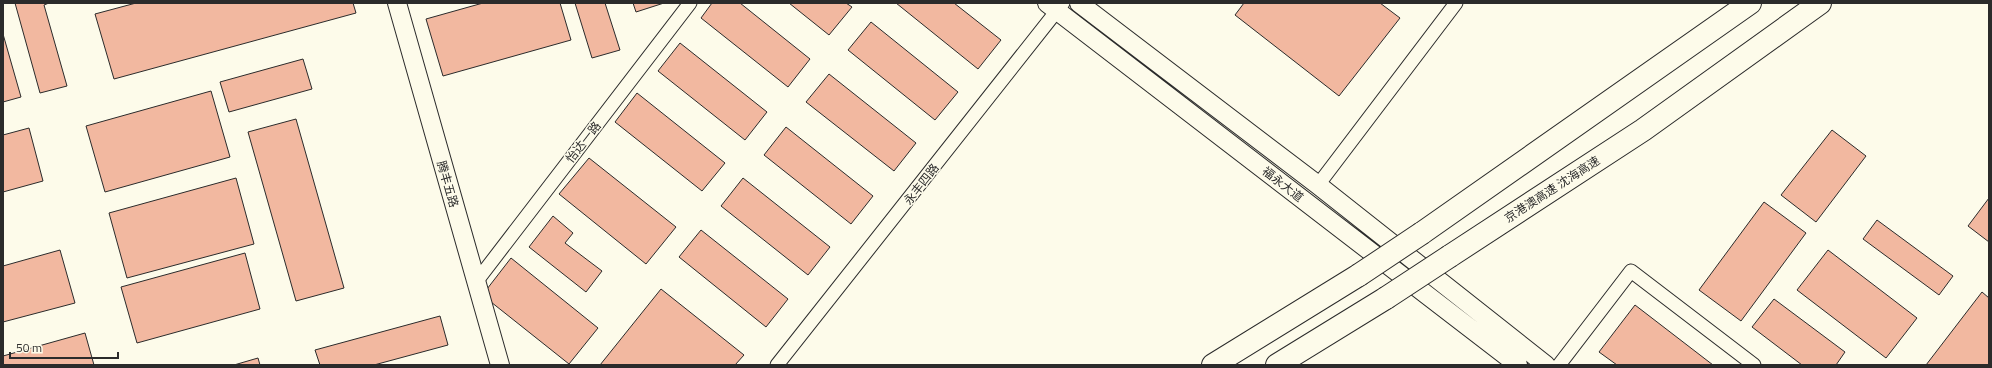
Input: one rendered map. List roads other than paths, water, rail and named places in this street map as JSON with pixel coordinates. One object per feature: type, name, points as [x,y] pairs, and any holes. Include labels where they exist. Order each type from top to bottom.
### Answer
[{"type":"highway","points":[[1213,365],[1359,275],[1422,233],[1750,3]]},
{"type":"highway","name":"京港澳高速 沈海高速","points":[[1277,365],[1386,298],[1643,130],[1820,3]]},
{"type":"main road","name":"腾丰五路","points":[[397,3],[500,365]]},
{"type":"main road","name":"福永大道","points":[[1079,3],[1318,185],[1546,365]]},
{"type":"main road","name":"福永大道","points":[[1056,6],[1518,365]]},
{"type":"street","name":"怡达一路","points":[[476,282],[690,3]]},
{"type":"street","points":[[1318,185],[1456,3]]},
{"type":"street","name":"永丰四路","points":[[777,365],[1056,6]]},
{"type":"street","points":[[1558,365],[1631,270],[1754,365]]}]
